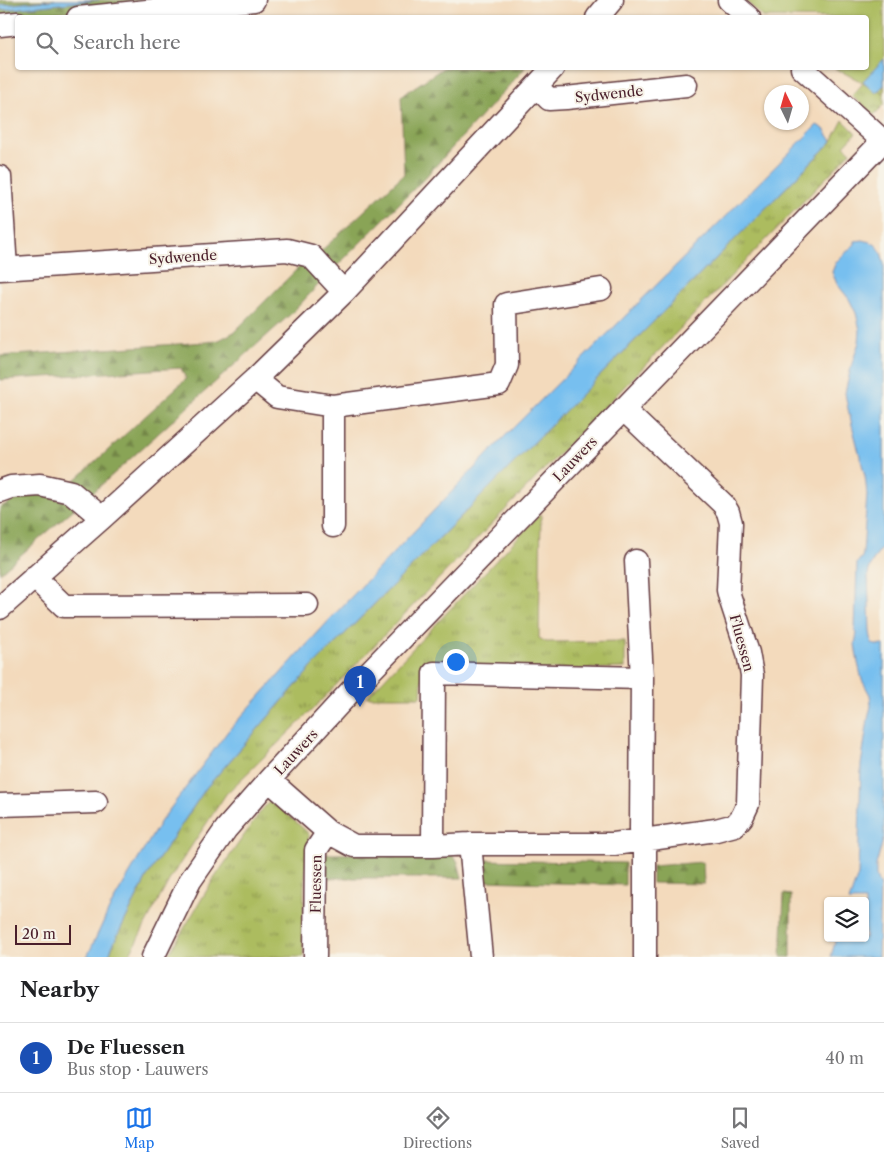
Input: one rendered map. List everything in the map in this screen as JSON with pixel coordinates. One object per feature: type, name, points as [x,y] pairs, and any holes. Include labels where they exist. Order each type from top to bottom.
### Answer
[{"type":"street","points":[[107,15],[254,0]]},
{"type":"street","points":[[729,0],[746,15]]},
{"type":"street","points":[[0,25],[15,24]]},
{"type":"street","points":[[0,608],[255,379],[344,292],[551,70]]},
{"type":"street","points":[[804,70],[883,140]]},
{"type":"street","name":"Sydwende","points":[[537,87],[549,98],[558,98],[686,85]]},
{"type":"street","name":"Lauwers","points":[[153,957],[190,881],[226,829],[269,780],[350,692],[883,140]]},
{"type":"street","name":"Sydwende","points":[[0,177],[3,268],[287,250],[311,256],[344,292]]},
{"type":"street","points":[[255,379],[277,397],[334,406],[499,384],[507,364],[506,304],[601,289]]},
{"type":"street","points":[[334,406],[334,526]]},
{"type":"street","name":"Fluessen","points":[[315,957],[316,850],[328,832],[354,846],[614,844],[716,830],[735,826],[742,818],[748,804],[752,675],[748,653],[728,590],[731,523],[728,512],[723,504],[623,409]]},
{"type":"street","points":[[0,492],[11,487],[40,485],[71,492],[102,518]]},
{"type":"street","points":[[636,561],[642,678],[641,829],[645,850],[645,957]]},
{"type":"street","points":[[34,577],[64,606],[307,605]]},
{"type":"street","points":[[433,846],[434,673],[642,678]]},
{"type":"street","name":"Lauwers","points":[[269,780],[328,832]]},
{"type":"street","points":[[0,805],[96,802]]},
{"type":"street","points":[[470,844],[481,957]]},
{"type":"green space","points":[[0,0],[55,0],[2,5],[2,10],[99,0],[180,0],[15,15],[0,18]]},
{"type":"green space","points":[[745,0],[884,0],[884,93],[838,70],[869,70],[869,15],[761,15]]},
{"type":"green space","points":[[440,70],[523,70],[421,182],[338,265],[331,263],[320,252],[404,174],[401,96]]},
{"type":"green space","points":[[864,82],[884,85],[884,105],[874,115],[852,96]]},
{"type":"green space","points":[[843,120],[856,133],[844,146],[851,152],[311,711],[226,794],[171,877],[128,957],[108,957],[148,875],[206,788],[312,667],[832,141]]},
{"type":"green space","points":[[303,263],[317,275],[320,283],[293,312],[88,497],[72,483],[186,379],[181,368],[0,380],[0,356],[219,340],[234,332]]},
{"type":"green space","points":[[39,494],[72,503],[74,509],[0,573],[0,507],[20,498]]},
{"type":"green space","points":[[541,513],[539,638],[546,642],[625,641],[625,668],[427,672],[422,680],[421,697],[367,697]]},
{"type":"green space","points":[[271,800],[309,835],[304,887],[303,957],[167,957],[213,880],[261,811]]},
{"type":"green space","points":[[451,853],[458,862],[462,878],[318,878],[324,854]]},
{"type":"green space","points":[[481,860],[625,863],[625,885],[483,881]]},
{"type":"green space","points":[[703,862],[704,884],[652,883],[652,866]]},
{"type":"green space","points":[[784,894],[791,895],[791,957],[781,957]]},
{"type":"water","points":[[55,0],[99,0],[0,9],[2,5]]},
{"type":"water","points":[[884,59],[884,85],[876,93],[863,81]]},
{"type":"water","points":[[817,125],[824,129],[832,141],[312,667],[206,788],[148,875],[108,957],[87,957],[111,905],[161,821],[228,731],[333,616],[507,434]]},
{"type":"water","points":[[863,240],[876,245],[884,263],[884,544],[872,562],[868,575],[872,643],[884,645],[884,837],[876,865],[876,876],[880,888],[878,957],[831,957],[835,942],[869,942],[869,897],[850,897],[858,875],[861,765],[871,706],[870,695],[862,680],[855,644],[857,633],[855,631],[857,563],[863,553],[867,494],[865,476],[845,393],[859,342],[860,330],[856,313],[849,299],[837,284],[832,272],[836,262],[855,244],[855,241]]},
{"type":"place","name":"De Fluessen","points":[[360,707]]}]
